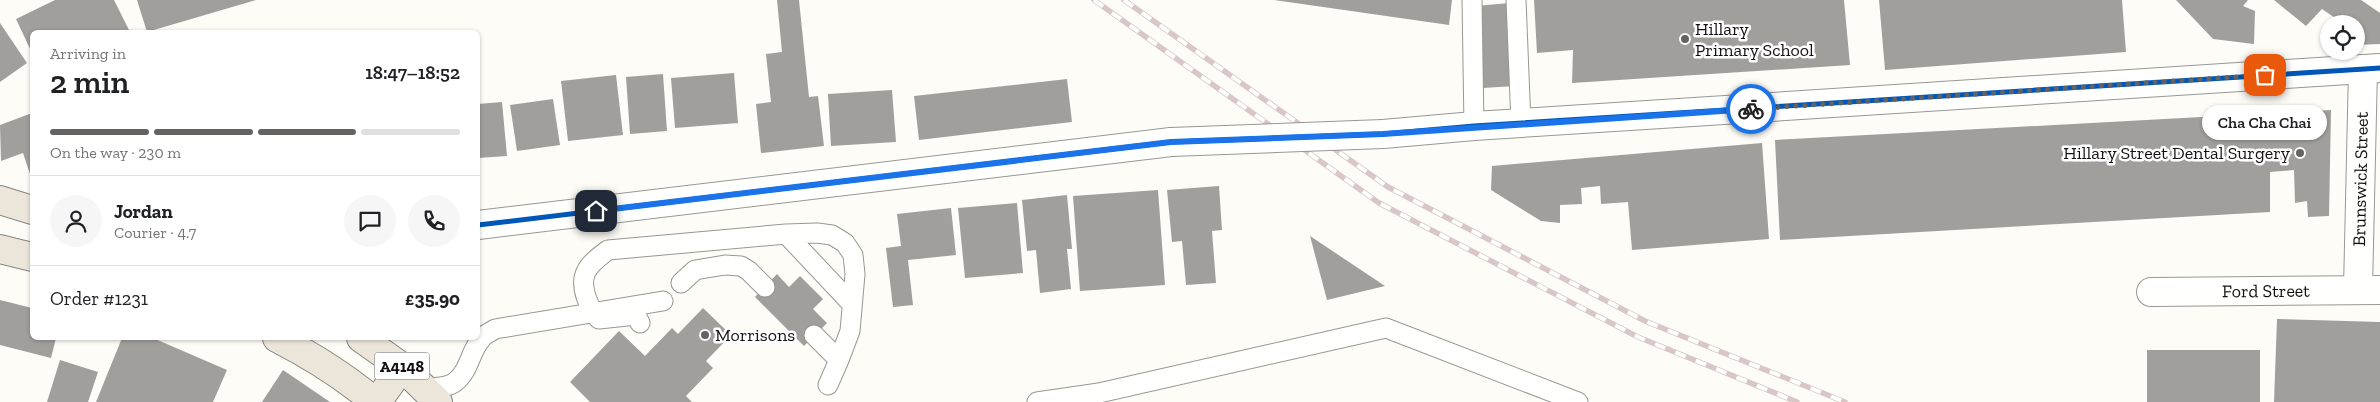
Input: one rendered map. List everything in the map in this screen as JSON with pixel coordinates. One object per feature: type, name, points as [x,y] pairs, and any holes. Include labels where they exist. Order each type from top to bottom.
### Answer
[{"type":"highway","points":[[0,200],[30,209]]},
{"type":"highway","points":[[0,249],[30,256]]},
{"type":"highway","name":"A4148","points":[[281,340],[314,357],[349,380],[376,402]]},
{"type":"highway","name":"A4148","points":[[364,340],[402,367],[431,395]]},
{"type":"highway","points":[[376,402],[402,367]]},
{"type":"street","points":[[480,225],[1171,142],[1383,134],[1474,126],[2371,68]]},
{"type":"street","name":"Brunswick Street","points":[[2369,290],[2371,68]]},
{"type":"street","name":"Ford Street","points":[[2151,292],[2369,290]]},
{"type":"lane","points":[[1472,0],[1474,126]]},
{"type":"lane","points":[[1516,0],[1521,124]]},
{"type":"lane","points":[[640,323],[636,315],[599,319],[592,312],[585,293],[585,273],[595,260],[608,250],[786,234],[817,233],[832,235],[845,244],[853,255],[854,274],[850,331],[828,385]]},
{"type":"lane","points":[[786,234],[852,304]]},
{"type":"lane","points":[[681,283],[695,270],[725,265],[741,266],[749,271],[764,287]]},
{"type":"lane","points":[[431,395],[456,382],[482,338],[495,329],[663,301]]},
{"type":"lane","points":[[1046,401],[1099,393],[1386,328],[1578,402]]},
{"type":"lane","points":[[814,335],[839,360]]},
{"type":"building","points":[[55,0],[114,0],[129,30],[30,30],[30,49],[16,19]]},
{"type":"building","points":[[137,0],[256,0],[154,30],[146,30]]},
{"type":"building","points":[[777,0],[799,0],[809,97],[818,96],[824,146],[761,153],[756,104],[771,102],[766,54],[782,52]]},
{"type":"building","points":[[1274,0],[1452,0],[1449,25]]},
{"type":"building","name":"Hillary Primary School","points":[[1534,0],[1844,0],[1850,65],[1572,83],[1573,50],[1537,53]]},
{"type":"building","points":[[1879,0],[2122,0],[2126,52],[1885,70]]},
{"type":"building","points":[[2176,0],[2248,0],[2243,6],[2255,11],[2254,44],[2213,39]]},
{"type":"building","points":[[2274,0],[2361,0],[2380,13],[2380,44],[2365,45],[2365,15],[2331,15],[2322,9],[2306,26]]},
{"type":"building","points":[[1509,3],[1515,86],[1483,88],[1476,6]]},
{"type":"building","points":[[0,23],[27,63],[0,82]]},
{"type":"building","points":[[734,73],[738,123],[675,128],[671,78]]},
{"type":"building","points":[[663,74],[667,131],[630,134],[626,77]]},
{"type":"building","points":[[616,75],[623,135],[568,141],[561,81]]},
{"type":"building","points":[[1067,79],[1072,122],[919,140],[914,96]]},
{"type":"building","points":[[892,90],[896,142],[831,146],[828,94]]},
{"type":"building","points":[[553,99],[560,145],[517,151],[510,105]]},
{"type":"building","points":[[502,102],[507,156],[480,158],[480,104]]},
{"type":"building","points":[[2331,110],[2329,216],[2308,217],[2307,201],[2295,203],[2294,170],[2270,172],[2270,212],[1780,240],[1775,140]]},
{"type":"building","points":[[30,114],[30,174],[23,153],[1,161],[0,125]]},
{"type":"building","points":[[1762,143],[1769,239],[1632,250],[1628,202],[1601,204],[1600,186],[1581,188],[1582,204],[1560,205],[1560,223],[1541,221],[1491,190],[1492,166]]},
{"type":"building","points":[[1219,186],[1222,230],[1212,231],[1216,283],[1186,285],[1182,241],[1172,242],[1167,190]]},
{"type":"building","points":[[1158,190],[1165,285],[1080,291],[1073,196]]},
{"type":"building","points":[[1067,195],[1072,249],[1067,249],[1071,289],[1040,293],[1036,250],[1027,251],[1022,200]]},
{"type":"building","points":[[1017,203],[1023,273],[965,278],[958,208]]},
{"type":"building","points":[[951,208],[956,255],[908,260],[913,305],[893,307],[886,248],[901,246],[897,214]]},
{"type":"building","points":[[1310,236],[1385,286],[1327,300]]},
{"type":"building","points":[[777,274],[789,287],[800,276],[823,299],[813,309],[827,323],[804,346],[755,297]]},
{"type":"building","points":[[0,300],[30,308],[30,340],[56,340],[51,358],[0,345]]},
{"type":"building","name":"Morrisons","points":[[703,308],[731,335],[706,361],[713,368],[686,396],[692,402],[590,402],[570,382],[619,331],[645,356],[672,328],[678,334]]},
{"type":"building","points":[[2277,319],[2380,322],[2380,402],[2274,402]]},
{"type":"building","points":[[121,340],[158,340],[227,370],[213,402],[96,402]]},
{"type":"building","points":[[2147,350],[2260,350],[2260,402],[2147,402]]},
{"type":"building","points":[[60,360],[98,372],[88,402],[47,402]]},
{"type":"building","points":[[283,370],[330,402],[262,402]]},
{"type":"railway","points":[[1094,0],[1379,203],[1638,337],[1797,402]]},
{"type":"railway","points":[[1124,0],[1388,187],[1645,321],[1845,402]]},
{"type":"cycle path","points":[[480,225],[1171,142],[1383,134],[1474,126],[2380,68]]},
{"type":"way so far","points":[[1751,109],[2265,75]]},
{"type":"place","name":"Hillary Primary School","points":[[1685,39]]},
{"type":"place","name":"Cha Cha Chai","points":[[2265,75]]},
{"type":"place","name":"Hillary Street Dental Surgery","points":[[2300,153]]},
{"type":"place","name":"Morrisons","points":[[705,335]]},
{"type":"route","points":[[596,211],[1171,142],[1383,134],[1474,126],[1751,109]]}]
